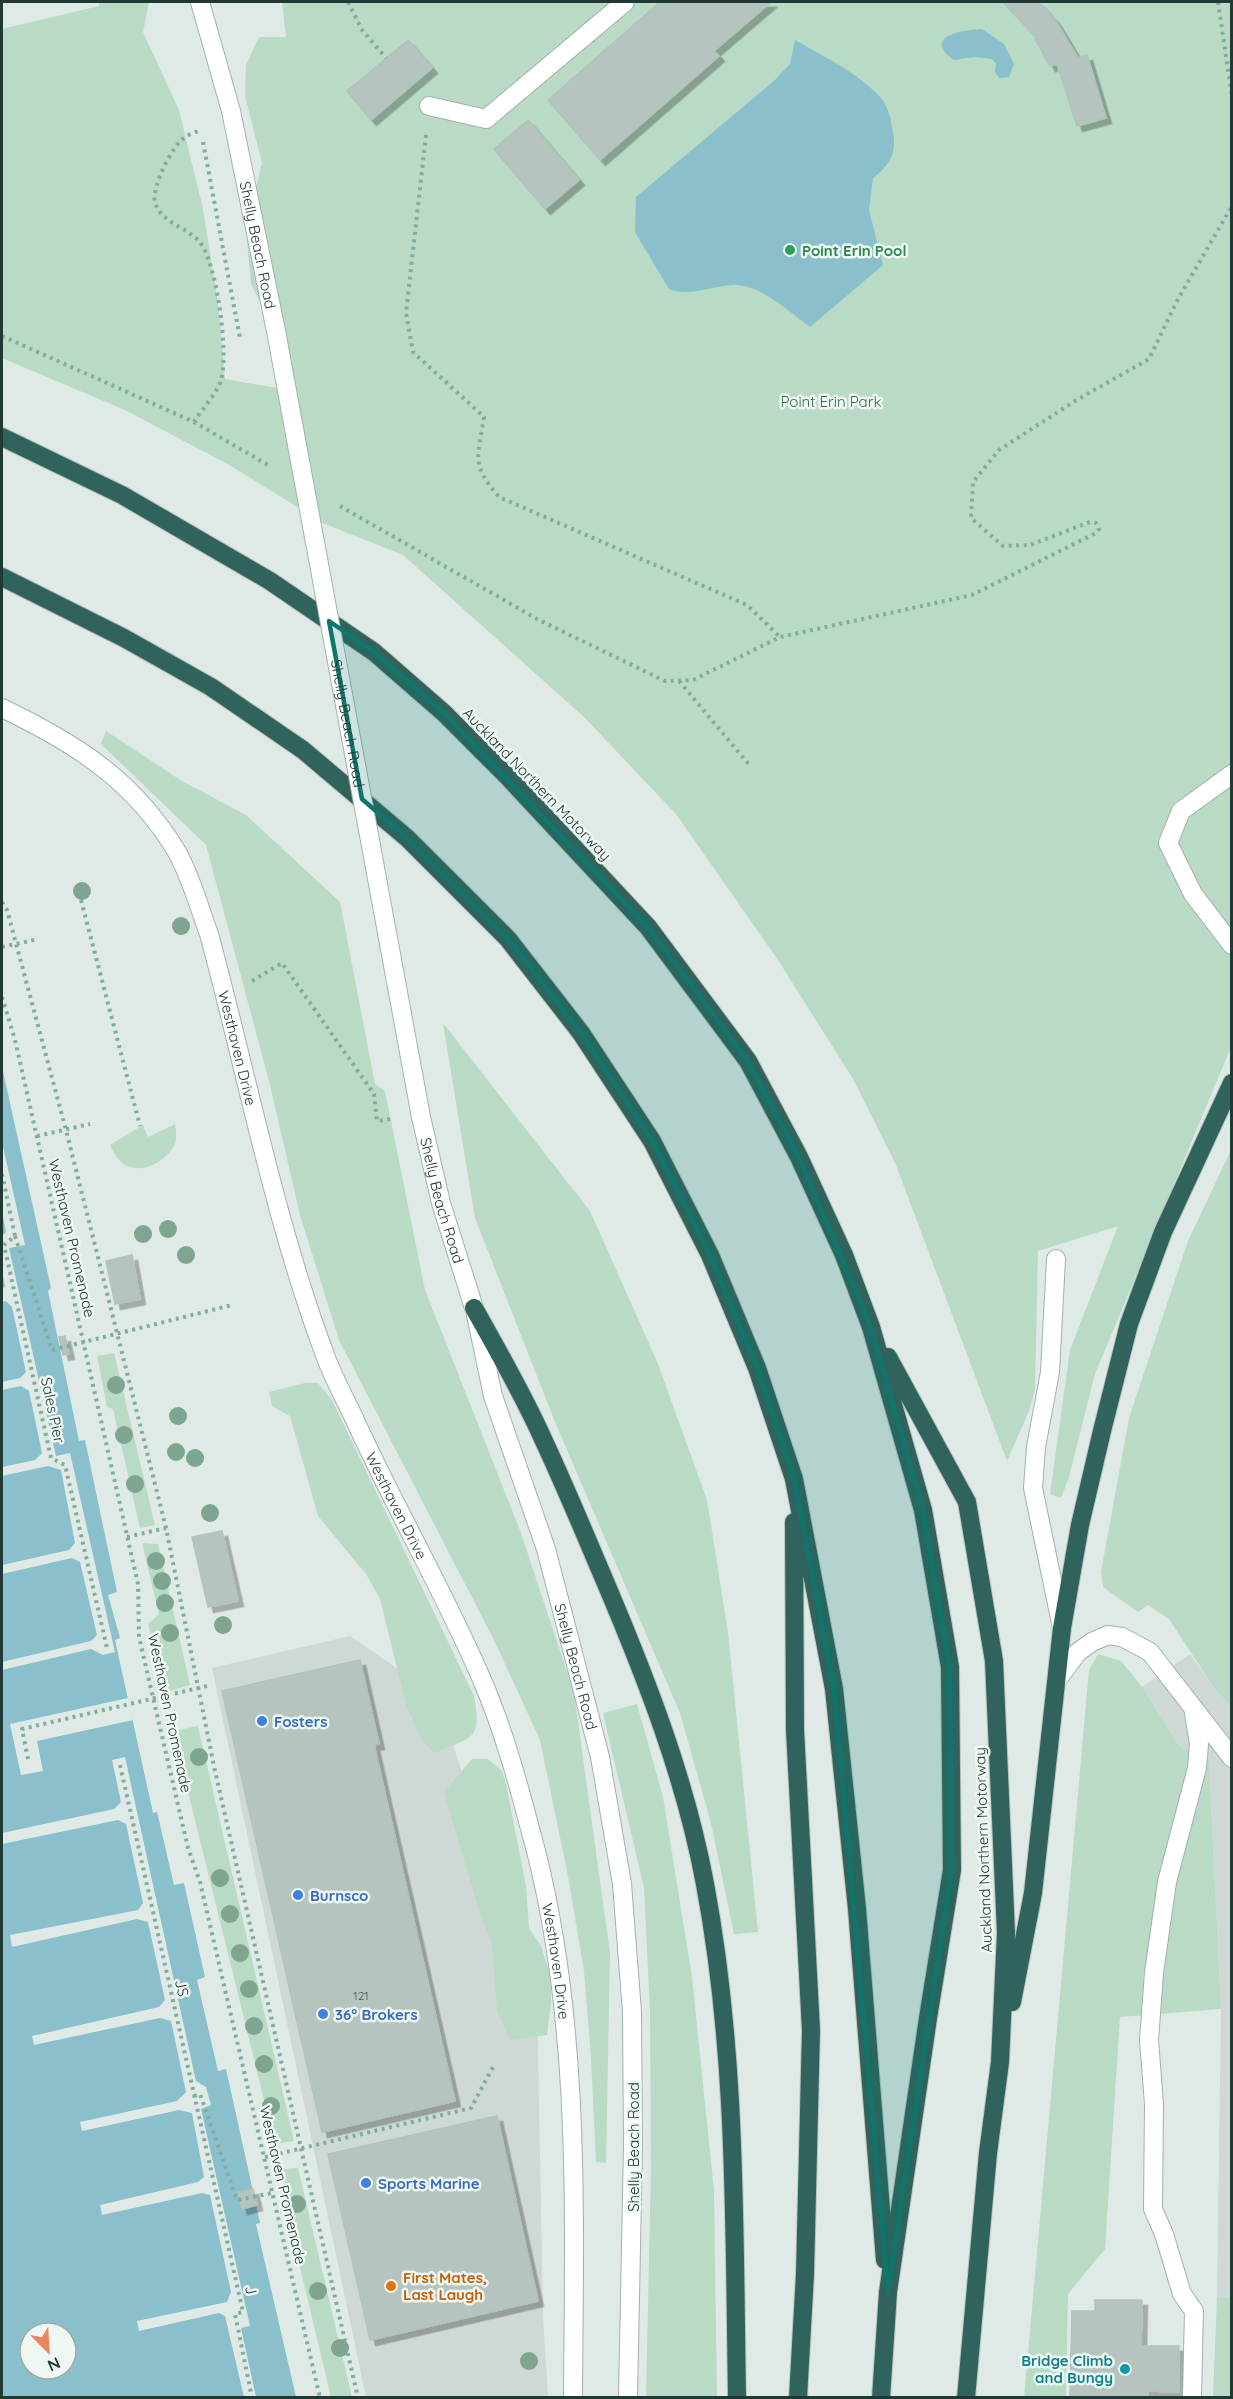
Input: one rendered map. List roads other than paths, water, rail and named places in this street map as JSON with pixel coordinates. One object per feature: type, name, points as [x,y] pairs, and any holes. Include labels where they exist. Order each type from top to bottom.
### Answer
[{"type":"highway","name":"Auckland Northern Motorway","points":[[2,437],[122,495],[270,581],[374,652],[444,713],[508,777],[648,927],[748,1061],[799,1157],[844,1255],[871,1327],[923,1510],[950,1667],[952,1870],[888,2292],[881,2397]]},
{"type":"highway","name":"Auckland Northern Motorway","points":[[2,577],[124,638],[211,687],[303,750],[407,838],[508,939],[581,1033],[652,1141],[714,1265],[757,1368],[794,1479],[834,1689],[858,1921],[888,2292]]},
{"type":"highway","points":[[1000,2062],[1033,1893],[1062,1628],[1080,1525],[1129,1324],[1163,1232],[1232,1083]]},
{"type":"highway","points":[[474,1308],[543,1438],[609,1591],[664,1728],[689,1812],[705,1883],[726,2034],[732,2129],[737,2397]]},
{"type":"highway","name":"Auckland Northern Motorway","points":[[871,1327],[967,1502],[994,1661],[1006,1933],[1000,2062],[988,2153],[966,2397]]},
{"type":"highway","name":"Auckland Northern Motorway","points":[[794,1479],[795,1730],[811,2030],[805,2274],[798,2397]]},
{"type":"street","name":"Shelly Beach Road","points":[[200,2],[231,111],[276,332],[421,1117],[441,1203],[474,1308],[493,1396],[546,1548],[600,1756],[622,1884],[632,2012],[633,2234],[628,2397]]},
{"type":"street","points":[[429,106],[486,119],[625,2]]},
{"type":"street","name":"Westhaven Drive","points":[[2,708],[59,737],[94,759],[133,795],[159,825],[178,854],[209,934],[292,1256],[326,1358],[376,1467],[450,1612],[480,1676],[501,1730],[538,1860],[554,1939],[565,2031],[574,2233],[573,2397]]},
{"type":"street","points":[[1232,774],[1181,811],[1168,843],[1193,894],[1232,945]]},
{"type":"street","points":[[1056,1259],[1050,1372],[1036,1447],[1033,1488],[1062,1628]]},
{"type":"street","points":[[1057,1680],[1078,1652],[1092,1642],[1108,1635],[1122,1637],[1150,1652],[1232,1758]]},
{"type":"street","points":[[1192,2397],[1194,2311],[1182,2294],[1164,2234],[1153,2210],[1154,2104],[1149,2040],[1150,2014],[1167,1882],[1197,1768],[1199,1744],[1193,1707]]},
{"type":"water","points":[[982,29],[1004,44],[1014,64],[1009,77],[999,78],[995,72],[996,64],[992,59],[974,57],[954,60],[945,52],[942,45],[943,40],[948,36]]},
{"type":"water","points":[[795,40],[851,73],[880,97],[889,113],[894,139],[891,158],[873,178],[869,210],[883,265],[810,327],[763,293],[743,286],[733,285],[685,292],[669,289],[635,232],[636,197],[775,80],[790,64]]},
{"type":"water","points":[[2,1067],[51,1288],[48,1291],[79,1441],[85,1440],[117,1592],[108,1595],[120,1638],[115,1640],[153,1813],[157,1812],[174,1885],[184,1883],[205,1977],[197,1980],[218,2071],[226,2069],[260,2223],[256,2224],[296,2397],[2,2397]]},
{"type":"place","name":"Point Erin Pool","points":[[790,250]]},
{"type":"place","name":"Fosters","points":[[262,1721]]},
{"type":"place","name":"Burnsco","points":[[298,1895]]},
{"type":"place","name":"36° Brokers","points":[[323,2014]]},
{"type":"place","name":"Sports Marine","points":[[366,2183]]},
{"type":"place","name":"First Mates, Last Laugh","points":[[391,2286]]},
{"type":"place","name":"Bridge Climb and Bungy","points":[[1125,2369]]},
{"type":"park label","name":"Point Erin Park","points":[[831,401]]}]
